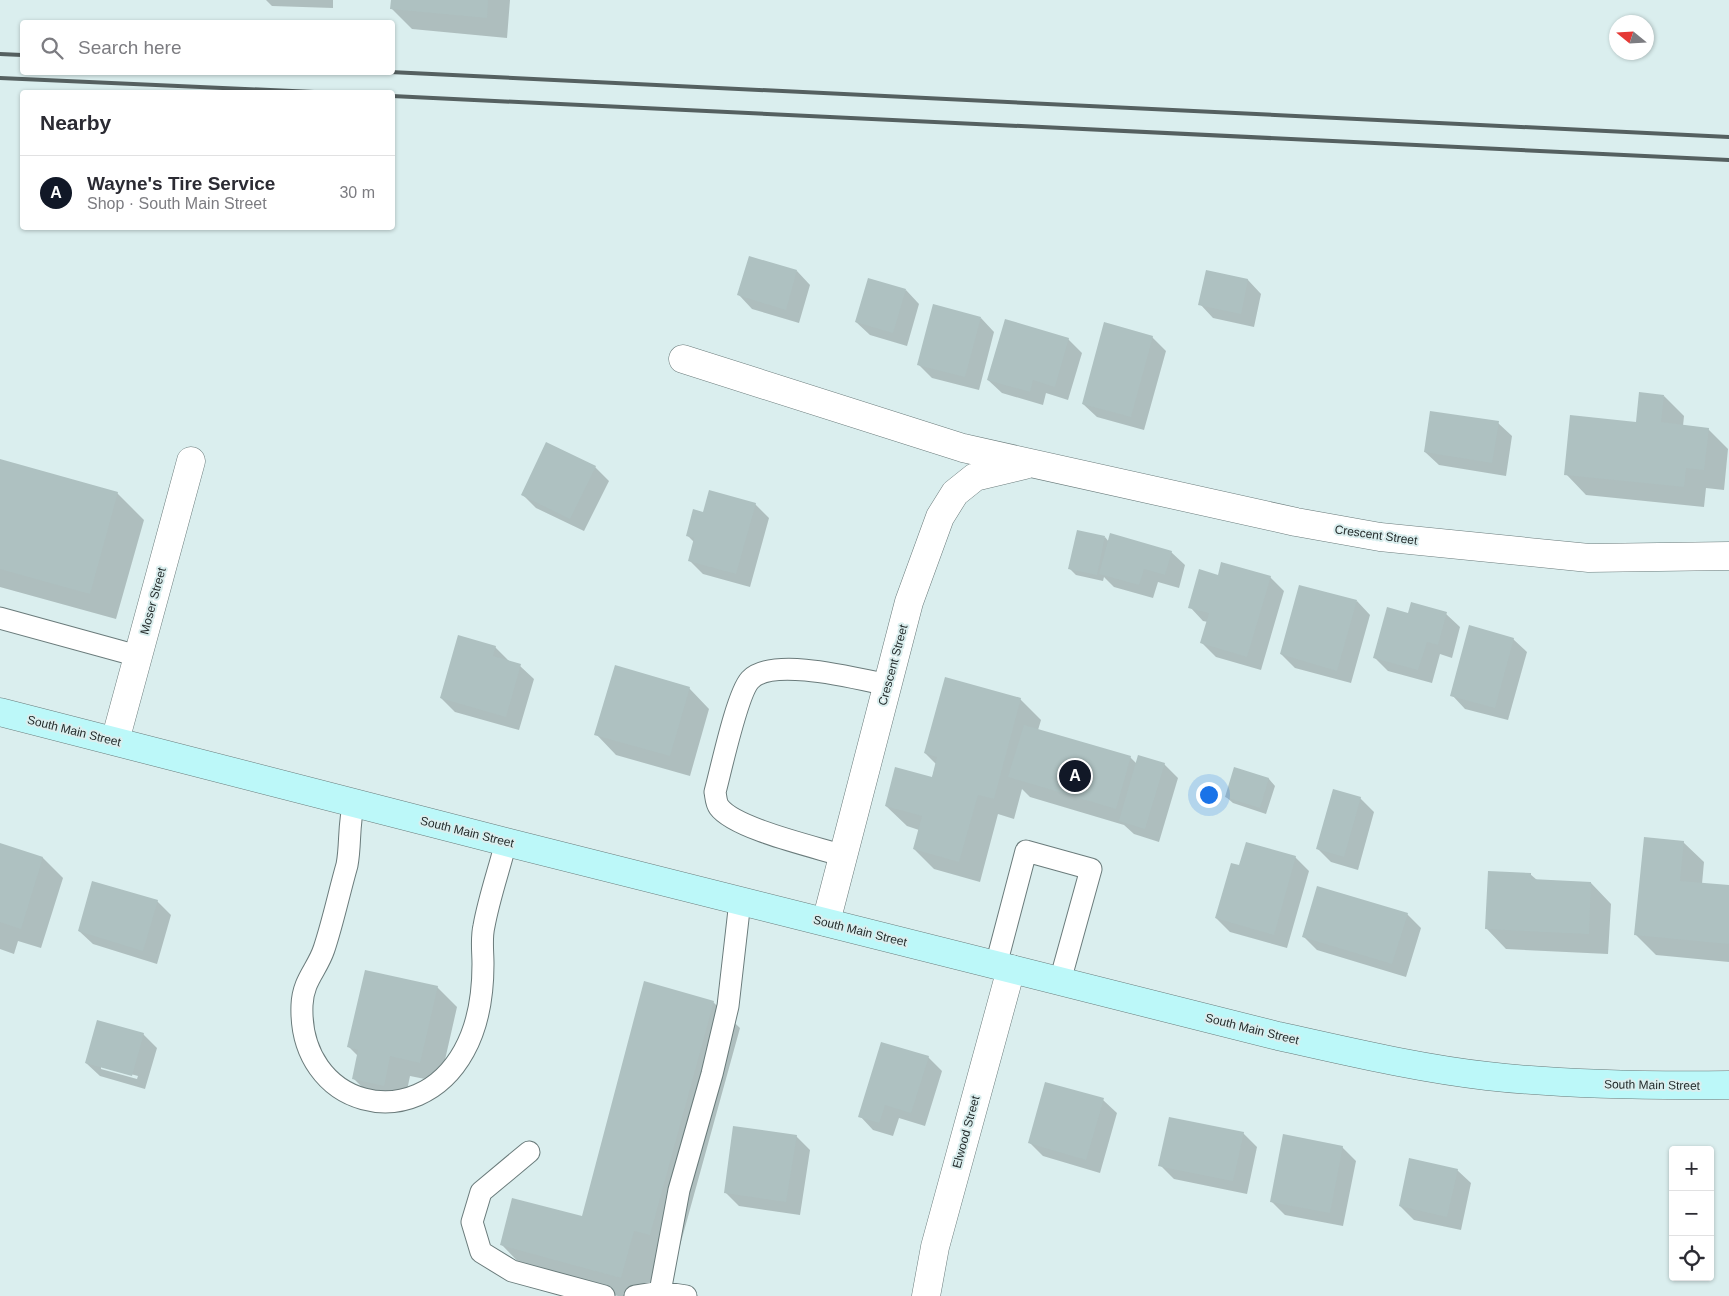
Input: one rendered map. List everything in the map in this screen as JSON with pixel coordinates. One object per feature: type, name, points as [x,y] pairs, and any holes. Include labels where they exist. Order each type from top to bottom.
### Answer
[{"type":"main road","name":"South Main Street","points":[[0,712],[740,901],[1380,1059],[1486,1076],[1572,1083],[1729,1085]]},
{"type":"street","name":"Crescent Street","points":[[683,359],[963,448],[1296,522],[1380,538],[1589,558],[1729,556]]},
{"type":"street","name":"Moser Street","points":[[115,741],[190,461]]},
{"type":"street","name":"Crescent Street","points":[[826,922],[909,602],[940,517],[955,493],[975,477],[1030,464]]},
{"type":"street","name":"Elwood Street","points":[[926,1296],[935,1246],[1003,967]]},
{"type":"lane","points":[[0,618],[138,656]]},
{"type":"lane","points":[[844,856],[746,825],[728,815],[718,806],[715,792],[741,695],[750,680],[761,672],[780,669],[816,672],[888,684]]},
{"type":"lane","points":[[354,803],[349,821],[347,865],[324,951],[308,978],[302,1004],[308,1042],[316,1064],[332,1083],[353,1096],[366,1100],[377,1102],[399,1100],[421,1093],[437,1083],[464,1053],[476,1025],[483,992],[483,928],[506,842]]},
{"type":"lane","points":[[1003,967],[1026,851],[1091,869],[1060,981]]},
{"type":"lane","points":[[660,1292],[679,1190],[712,1074],[728,1006],[740,901]]},
{"type":"lane","points":[[529,1152],[480,1192],[472,1222],[480,1252],[512,1271],[604,1296]]},
{"type":"lane","points":[[635,1296],[660,1292],[686,1296]]},
{"type":"building","points":[[391,0],[488,0],[487,18],[390,9]]},
{"type":"building","points":[[749,256],[797,270],[786,310],[737,295]]},
{"type":"building","points":[[1206,270],[1248,279],[1241,314],[1198,305]]},
{"type":"building","points":[[868,278],[906,289],[893,333],[855,322]]},
{"type":"building","points":[[933,304],[981,317],[965,377],[917,365]]},
{"type":"building","points":[[1005,319],[1069,338],[1055,387],[1033,380],[1030,392],[987,380]]},
{"type":"building","points":[[1104,322],[1153,336],[1131,417],[1082,404]]},
{"type":"building","points":[[1639,392],[1664,395],[1661,422],[1709,428],[1704,470],[1686,468],[1684,487],[1564,475],[1570,415],[1636,422]]},
{"type":"building","points":[[1430,411],[1499,421],[1492,463],[1424,452]]},
{"type":"building","points":[[546,442],[596,466],[570,519],[521,495]]},
{"type":"building","points":[[0,459],[118,492],[90,594],[0,569]]},
{"type":"building","points":[[709,490],[756,503],[736,574],[688,561],[694,538],[686,536],[693,509],[703,512]]},
{"type":"building","points":[[1077,530],[1105,536],[1097,575],[1068,569]]},
{"type":"building","points":[[1110,533],[1172,551],[1165,575],[1144,569],[1139,585],[1099,574]]},
{"type":"building","points":[[1221,562],[1271,576],[1247,657],[1200,643],[1209,613],[1188,608],[1199,569],[1218,575]]},
{"type":"building","points":[[1299,585],[1357,600],[1337,671],[1280,654]]},
{"type":"building","points":[[1411,602],[1447,612],[1438,645],[1427,642],[1418,670],[1373,658],[1387,607],[1408,613]]},
{"type":"building","points":[[1469,625],[1514,638],[1495,708],[1450,696]]},
{"type":"building","points":[[458,635],[496,646],[493,656],[521,664],[506,717],[440,698]]},
{"type":"building","points":[[615,665],[690,687],[670,756],[594,735]]},
{"type":"building","points":[[945,677],[1021,698],[994,799],[978,795],[959,862],[913,849],[922,816],[885,806],[895,767],[932,777],[937,757],[924,753]]},
{"type":"building","points":[[1024,725],[1131,756],[1116,809],[1008,777]]},
{"type":"building","points":[[1138,755],[1165,763],[1145,829],[1119,821]]},
{"type":"building","points":[[1234,767],[1269,778],[1260,808],[1225,797]]},
{"type":"building","points":[[1333,789],[1361,797],[1344,857],[1316,849]]},
{"type":"building","points":[[1644,837],[1684,841],[1680,881],[1729,885],[1729,944],[1634,935]]},
{"type":"building","points":[[1246,842],[1296,856],[1274,935],[1215,918],[1231,863],[1239,865]]},
{"type":"building","points":[[0,843],[43,857],[21,929],[0,922]]},
{"type":"building","points":[[1488,871],[1531,873],[1531,879],[1591,882],[1589,934],[1485,929]]},
{"type":"building","points":[[92,881],[158,900],[143,951],[78,931]]},
{"type":"building","points":[[1317,886],[1408,913],[1392,964],[1302,937]]},
{"type":"building","points":[[365,970],[438,986],[420,1063],[390,1056],[384,1086],[352,1079],[358,1050],[347,1047]]},
{"type":"building","points":[[644,981],[714,1001],[650,1235],[634,1231],[621,1278],[500,1245],[512,1198],[582,1216]]},
{"type":"building","points":[[97,1020],[144,1033],[132,1076],[85,1063]]},
{"type":"building","points":[[881,1042],[929,1056],[911,1113],[885,1105],[879,1123],[858,1117]]},
{"type":"building","points":[[1045,1082],[1104,1098],[1086,1160],[1028,1143]]},
{"type":"building","points":[[1169,1117],[1244,1132],[1233,1181],[1158,1166]]},
{"type":"building","points":[[733,1126],[797,1135],[786,1202],[724,1193]]},
{"type":"building","points":[[1283,1134],[1343,1146],[1330,1213],[1270,1202]]},
{"type":"building","points":[[1409,1158],[1458,1169],[1447,1217],[1399,1206]]},
{"type":"railway","points":[[0,54],[20,55]]},
{"type":"railway","points":[[395,72],[1729,137]]},
{"type":"railway","points":[[0,78],[269,90]]},
{"type":"railway","points":[[395,96],[1729,160]]},
{"type":"place","name":"Wayne's Tire Service","points":[[1075,776]]}]
